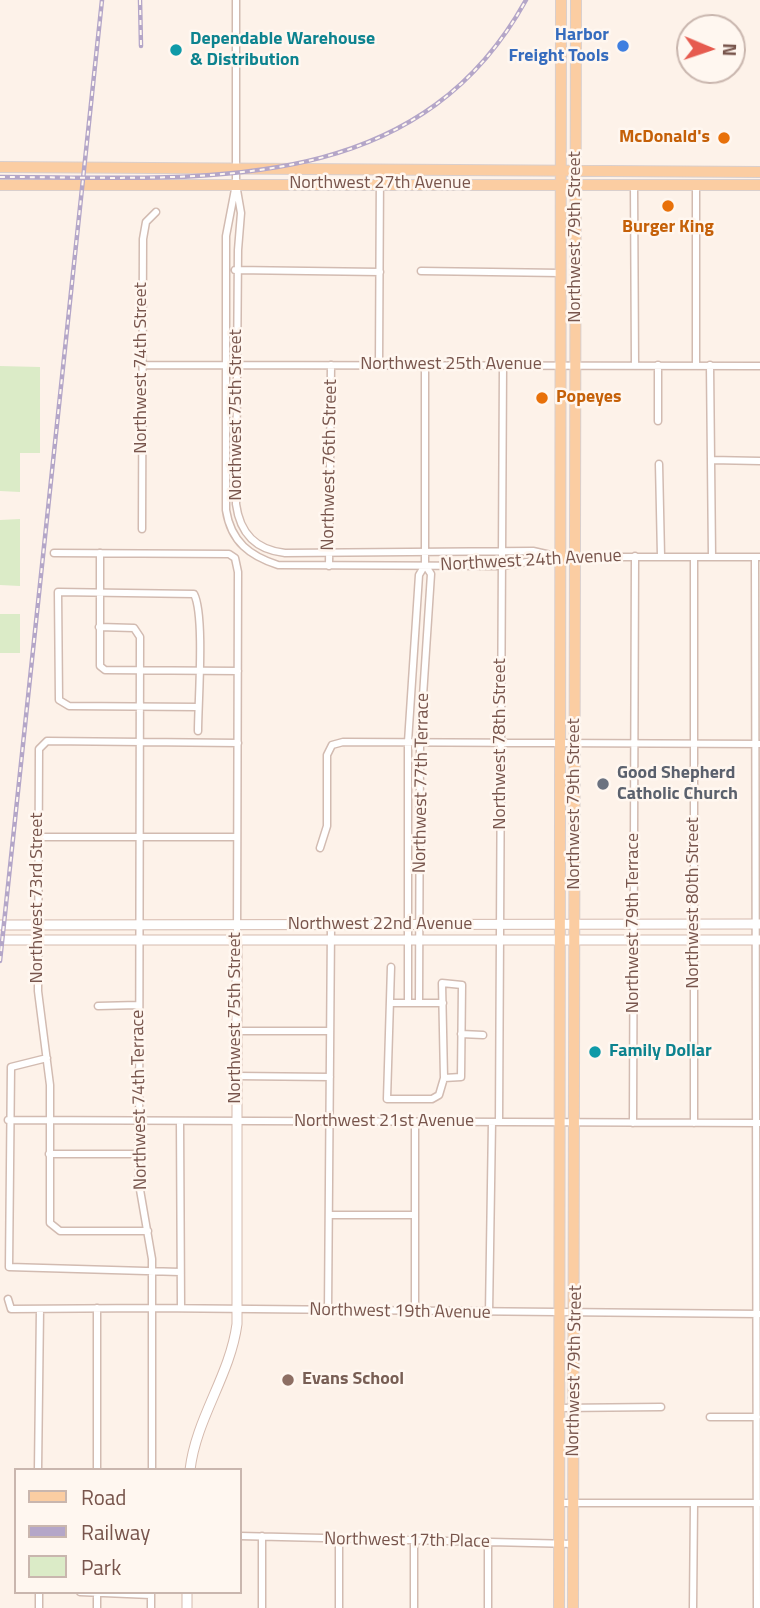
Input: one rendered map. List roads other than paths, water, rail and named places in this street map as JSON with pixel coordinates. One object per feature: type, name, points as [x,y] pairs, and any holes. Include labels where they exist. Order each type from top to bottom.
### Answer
[{"type":"main road","name":"Northwest 79th Street","points":[[559,1608],[561,0]]},
{"type":"main road","name":"Northwest 79th Street","points":[[573,1608],[576,0]]},
{"type":"main road","name":"Northwest 27th Avenue","points":[[0,167],[760,172]]},
{"type":"main road","points":[[351,183],[352,168]]},
{"type":"main road","points":[[477,169],[477,183]]},
{"type":"main road","points":[[696,184],[703,177],[746,172]]},
{"type":"main road","name":"Northwest 27th Avenue","points":[[0,185],[759,183]]},
{"type":"main road","points":[[560,461],[576,461]]},
{"type":"main road","points":[[560,652],[576,651]]},
{"type":"main road","points":[[561,801],[565,831],[575,843]]},
{"type":"main road","name":"Northwest 22nd Avenue","points":[[0,925],[758,924]]},
{"type":"main road","name":"Northwest 22nd Avenue","points":[[0,940],[758,940]]},
{"type":"main road","name":"Northwest 75th Street","points":[[190,1468],[198,1435],[228,1368],[238,1310],[237,940]]},
{"type":"main road","points":[[561,1023],[574,1021]]},
{"type":"main road","points":[[560,1228],[575,1228]]},
{"type":"street","name":"Northwest 75th Street","points":[[231,531],[226,510],[226,236],[237,168],[236,0]]},
{"type":"street","points":[[379,365],[380,169]]},
{"type":"street","name":"Northwest 75th Street","points":[[236,184],[241,213],[237,315],[237,514],[252,541],[271,551],[533,551],[559,557]]},
{"type":"street","points":[[634,184],[635,365]]},
{"type":"street","points":[[696,184],[696,365]]},
{"type":"street","name":"Northwest 74th Street","points":[[142,529],[144,231],[146,222],[156,212]]},
{"type":"street","points":[[226,270],[380,272]]},
{"type":"street","points":[[421,271],[561,273]]},
{"type":"street","points":[[226,315],[237,315]]},
{"type":"street","name":"Northwest 25th Avenue","points":[[142,365],[760,366]]},
{"type":"street","name":"Northwest 76th Street","points":[[329,566],[331,365]]},
{"type":"street","name":"Northwest 77th Terrace","points":[[419,1003],[408,742],[419,575],[425,565],[425,365]]},
{"type":"street","name":"Northwest 78th Street","points":[[489,1313],[501,1024],[503,365]]},
{"type":"street","points":[[658,365],[659,421]]},
{"type":"street","points":[[710,365],[712,557]]},
{"type":"street","points":[[226,419],[237,419]]},
{"type":"street","points":[[711,460],[760,461]]},
{"type":"street","points":[[659,464],[661,556]]},
{"type":"street","points":[[226,467],[237,467]]},
{"type":"street","name":"Northwest 24th Avenue","points":[[231,531],[242,547],[260,559],[278,565],[501,566],[576,556],[757,557]]},
{"type":"street","points":[[54,553],[100,553],[98,661],[105,670],[238,671]]},
{"type":"street","name":"Northwest 75th Street","points":[[100,553],[229,554],[235,558],[238,572],[237,940]]},
{"type":"street","name":"Northwest 79th Terrace","points":[[633,1123],[635,556]]},
{"type":"street","name":"Northwest 80th Street","points":[[694,557],[694,1123]]},
{"type":"street","points":[[757,557],[757,1608]]},
{"type":"street","name":"Northwest 77th Terrace","points":[[414,925],[420,743],[431,574],[425,565]]},
{"type":"street","points":[[198,707],[69,706],[58,700],[58,592],[194,594],[198,603],[198,670],[198,707],[198,731]]},
{"type":"street","points":[[99,627],[137,631],[138,940]]},
{"type":"street","points":[[414,651],[426,652]]},
{"type":"street","points":[[410,709],[422,710]]},
{"type":"street","name":"Northwest 73rd Street","points":[[138,744],[47,741],[39,749],[38,991],[47,1058],[49,1215],[55,1228],[60,1231],[148,1231]]},
{"type":"street","points":[[320,848],[326,835],[327,755],[332,745],[408,742],[560,745],[758,744]]},
{"type":"street","points":[[138,744],[238,743]]},
{"type":"street","points":[[38,837],[236,837]]},
{"type":"street","points":[[328,1311],[331,925]]},
{"type":"street","name":"Northwest 74th Terrace","points":[[138,940],[138,1154],[139,1184],[152,1272],[152,1468]]},
{"type":"street","name":"Northwest 77th Terrace","points":[[408,1003],[415,940]]},
{"type":"street","points":[[391,967],[387,1099],[432,1099],[439,1095],[444,1078],[442,983],[462,985],[461,1077],[444,1078]]},
{"type":"street","points":[[390,1003],[443,1003]]},
{"type":"street","points":[[98,1006],[138,1005]]},
{"type":"street","points":[[236,1031],[330,1031]]},
{"type":"street","points":[[461,1034],[483,1035]]},
{"type":"street","points":[[47,1058],[11,1067],[8,1120],[8,1263],[11,1269],[180,1272]]},
{"type":"street","points":[[236,1076],[330,1077]]},
{"type":"street","name":"Northwest 21st Avenue","points":[[8,1120],[759,1123]]},
{"type":"street","points":[[180,1121],[180,1308]]},
{"type":"street","points":[[415,1122],[415,1312]]},
{"type":"street","points":[[49,1154],[138,1154]]},
{"type":"street","points":[[329,1215],[414,1215]]},
{"type":"street","points":[[8,1299],[11,1309],[40,1309],[38,1468]]},
{"type":"street","points":[[97,1308],[97,1468]]},
{"type":"street","name":"Northwest 19th Avenue","points":[[40,1309],[759,1314]]},
{"type":"street","points":[[559,1408],[661,1407]]},
{"type":"street","points":[[710,1417],[757,1417]]},
{"type":"street","points":[[559,1503],[758,1503]]},
{"type":"street","points":[[693,1608],[694,1504]]},
{"type":"street","name":"Northwest 17th Place","points":[[242,1536],[573,1544]]},
{"type":"street","points":[[262,1536],[262,1608]]},
{"type":"street","points":[[339,1539],[339,1608]]},
{"type":"street","points":[[414,1542],[414,1608]]},
{"type":"street","points":[[488,1543],[488,1608]]},
{"type":"railway","points":[[0,961],[102,0]]},
{"type":"railway","points":[[140,0],[141,46]]},
{"type":"railway","points":[[0,177],[149,178],[223,174],[295,164],[362,144],[425,112],[480,65],[526,0]]},
{"type":"place","name":"Harbor Freight Tools","points":[[623,46]]},
{"type":"place","name":"Dependable Warehouse & Distribution","points":[[176,50]]},
{"type":"place","name":"McDonald's","points":[[724,138]]},
{"type":"place","name":"Burger King","points":[[668,206]]},
{"type":"place","name":"Popeyes","points":[[542,398]]},
{"type":"place","name":"Good Shepherd Catholic Church","points":[[603,784]]},
{"type":"place","name":"Family Dollar","points":[[595,1052]]},
{"type":"place","name":"Evans School","points":[[288,1380]]}]
